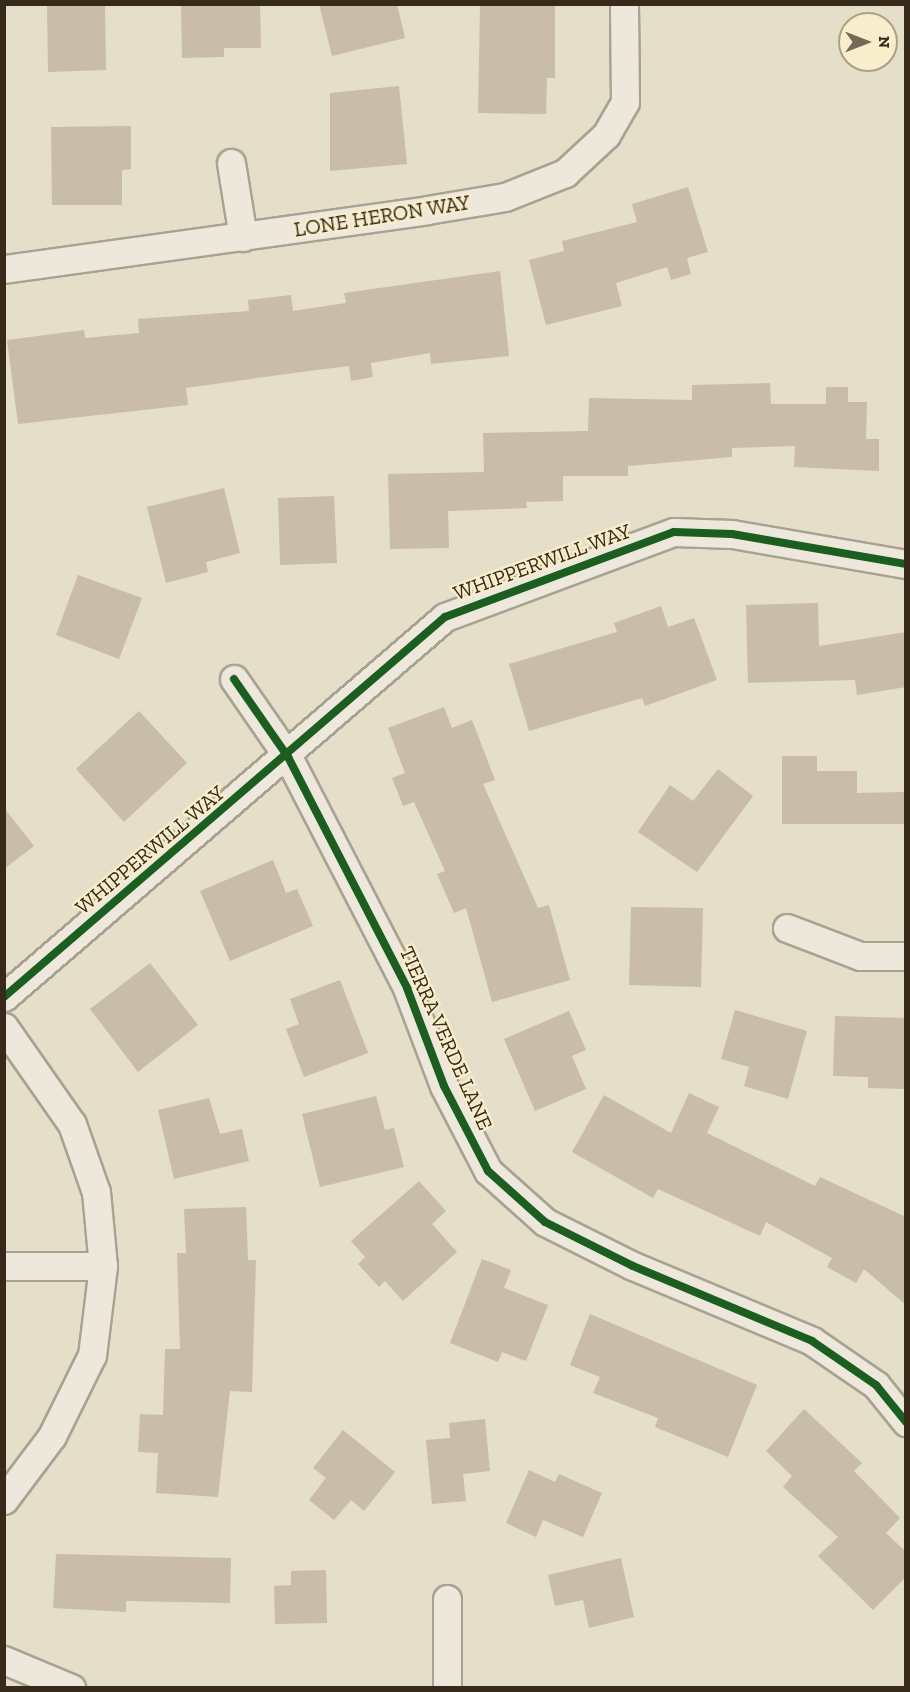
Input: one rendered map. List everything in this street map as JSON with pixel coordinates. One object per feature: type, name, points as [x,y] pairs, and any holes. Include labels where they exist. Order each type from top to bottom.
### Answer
[{"type":"street","name":"LONE HERON WAY","points":[[4,269],[243,237],[505,197],[565,173],[606,135],[625,102],[624,4]]},
{"type":"street","points":[[231,163],[243,237]]},
{"type":"street","name":"WHIPPERWILL WAY","points":[[4,997],[288,757],[445,617],[674,532],[732,534],[906,564]]},
{"type":"street","name":"TIERRA VERDE LANE","points":[[234,679],[288,757],[407,988],[444,1086],[488,1171],[545,1222],[633,1266],[812,1341],[876,1385],[906,1422]]},
{"type":"street","points":[[787,928],[860,956],[906,956]]},
{"type":"street","points":[[4,1027],[72,1124],[96,1192],[103,1266],[92,1354],[52,1436],[4,1500]]},
{"type":"street","points":[[4,1266],[103,1266]]},
{"type":"street","points":[[447,1599],[447,1688]]},
{"type":"street","points":[[4,1660],[71,1688]]},
{"type":"building","points":[[47,4],[105,4],[106,70],[48,72]]},
{"type":"building","points":[[181,4],[260,4],[261,48],[224,48],[224,57],[182,58]]},
{"type":"building","points":[[319,4],[397,4],[405,38],[332,56]]},
{"type":"building","points":[[480,4],[555,4],[555,78],[547,78],[546,114],[478,113]]},
{"type":"building","points":[[399,86],[407,164],[330,171],[330,93]]},
{"type":"building","points":[[131,126],[131,169],[122,170],[122,205],[52,205],[51,127]]},
{"type":"building","points":[[688,187],[708,252],[687,258],[691,274],[671,280],[667,267],[616,283],[622,306],[546,325],[529,260],[564,251],[562,241],[637,222],[632,204]]},
{"type":"building","points":[[500,271],[509,356],[431,364],[430,353],[371,363],[373,377],[351,381],[349,366],[301,372],[186,388],[188,405],[18,424],[7,340],[84,330],[85,338],[139,333],[138,319],[249,311],[248,300],[291,295],[293,311],[346,303],[344,293]]},
{"type":"building","points":[[770,383],[771,404],[826,404],[826,387],[848,387],[848,402],[867,402],[866,439],[879,439],[879,471],[794,467],[795,446],[732,448],[732,457],[628,466],[628,476],[563,476],[563,501],[526,502],[527,508],[448,511],[449,548],[390,549],[388,474],[484,472],[483,433],[588,431],[589,398],[692,400],[692,385]]},
{"type":"building","points":[[224,488],[240,553],[206,562],[208,572],[166,583],[147,507]]},
{"type":"building","points":[[334,496],[337,563],[280,565],[278,498]]},
{"type":"building","points":[[78,575],[142,598],[119,659],[56,635]]},
{"type":"building","points":[[818,603],[819,646],[906,632],[906,687],[857,695],[855,680],[748,683],[746,605]]},
{"type":"building","points":[[661,606],[668,627],[694,618],[717,680],[645,706],[642,698],[529,731],[509,664],[617,632],[614,623]]},
{"type":"building","points":[[444,707],[452,728],[472,720],[495,780],[483,784],[538,908],[549,905],[570,980],[492,1002],[466,908],[454,913],[437,874],[445,871],[414,802],[403,806],[392,778],[405,773],[388,728]]},
{"type":"building","points":[[139,711],[187,763],[124,822],[76,769]]},
{"type":"building","points":[[782,756],[817,756],[817,771],[857,771],[857,793],[906,792],[906,824],[782,824]]},
{"type":"building","points":[[718,769],[753,796],[697,872],[638,832],[670,785],[693,801]]},
{"type":"building","points":[[4,808],[34,846],[4,869]]},
{"type":"building","points":[[273,860],[286,893],[297,889],[313,926],[230,961],[200,891]]},
{"type":"building","points":[[631,907],[703,908],[701,987],[629,985]]},
{"type":"building","points":[[150,963],[198,1025],[138,1072],[90,1009]]},
{"type":"building","points":[[340,980],[368,1053],[304,1077],[286,1029],[299,1024],[290,999]]},
{"type":"building","points":[[735,1010],[807,1031],[788,1099],[744,1086],[749,1067],[721,1059]]},
{"type":"building","points":[[569,1011],[586,1050],[572,1056],[586,1089],[535,1111],[504,1039]]},
{"type":"building","points":[[835,1016],[906,1018],[906,1089],[868,1088],[868,1077],[833,1076]]},
{"type":"building","points":[[689,1093],[719,1107],[707,1133],[815,1186],[820,1177],[906,1217],[906,1305],[864,1269],[856,1283],[827,1267],[832,1258],[766,1222],[760,1236],[658,1189],[653,1198],[572,1152],[604,1095],[671,1133]]},
{"type":"building","points":[[376,1096],[385,1130],[394,1128],[404,1167],[320,1187],[302,1114]]},
{"type":"building","points":[[209,1098],[220,1134],[242,1129],[249,1161],[174,1179],[158,1110]]},
{"type":"building","points":[[419,1181],[446,1211],[432,1224],[457,1252],[403,1301],[385,1281],[379,1287],[358,1264],[365,1257],[351,1241]]},
{"type":"building","points":[[246,1207],[248,1260],[256,1260],[252,1392],[230,1391],[218,1497],[156,1493],[158,1453],[138,1452],[140,1414],[163,1415],[165,1349],[180,1349],[177,1253],[186,1253],[184,1209]]},
{"type":"building","points":[[482,1259],[511,1270],[504,1288],[548,1305],[526,1361],[502,1352],[498,1362],[450,1343]]},
{"type":"building","points":[[590,1314],[757,1385],[728,1457],[655,1427],[658,1418],[593,1393],[600,1377],[570,1365]]},
{"type":"building","points":[[804,1409],[862,1463],[854,1471],[900,1518],[886,1533],[906,1552],[906,1577],[873,1610],[818,1556],[838,1537],[783,1487],[792,1476],[766,1451]]},
{"type":"building","points":[[485,1419],[490,1471],[463,1474],[466,1501],[432,1504],[426,1440],[450,1438],[449,1423]]},
{"type":"building","points":[[343,1430],[395,1472],[364,1511],[351,1500],[334,1520],[309,1500],[326,1478],[313,1468]]},
{"type":"building","points":[[529,1470],[555,1482],[559,1474],[602,1493],[583,1537],[543,1520],[536,1537],[506,1523]]},
{"type":"building","points":[[56,1554],[231,1558],[230,1603],[126,1601],[126,1612],[53,1608]]},
{"type":"building","points":[[621,1558],[634,1617],[589,1628],[583,1600],[555,1606],[548,1575]]},
{"type":"building","points":[[326,1570],[327,1623],[275,1624],[274,1586],[291,1585],[291,1571]]},
{"type":"cycle path","points":[[4,997],[445,617],[674,532],[732,534],[906,564]]},
{"type":"cycle path","points":[[234,679],[288,757],[407,988],[444,1086],[488,1171],[545,1222],[633,1266],[812,1341],[876,1385],[906,1422]]}]
